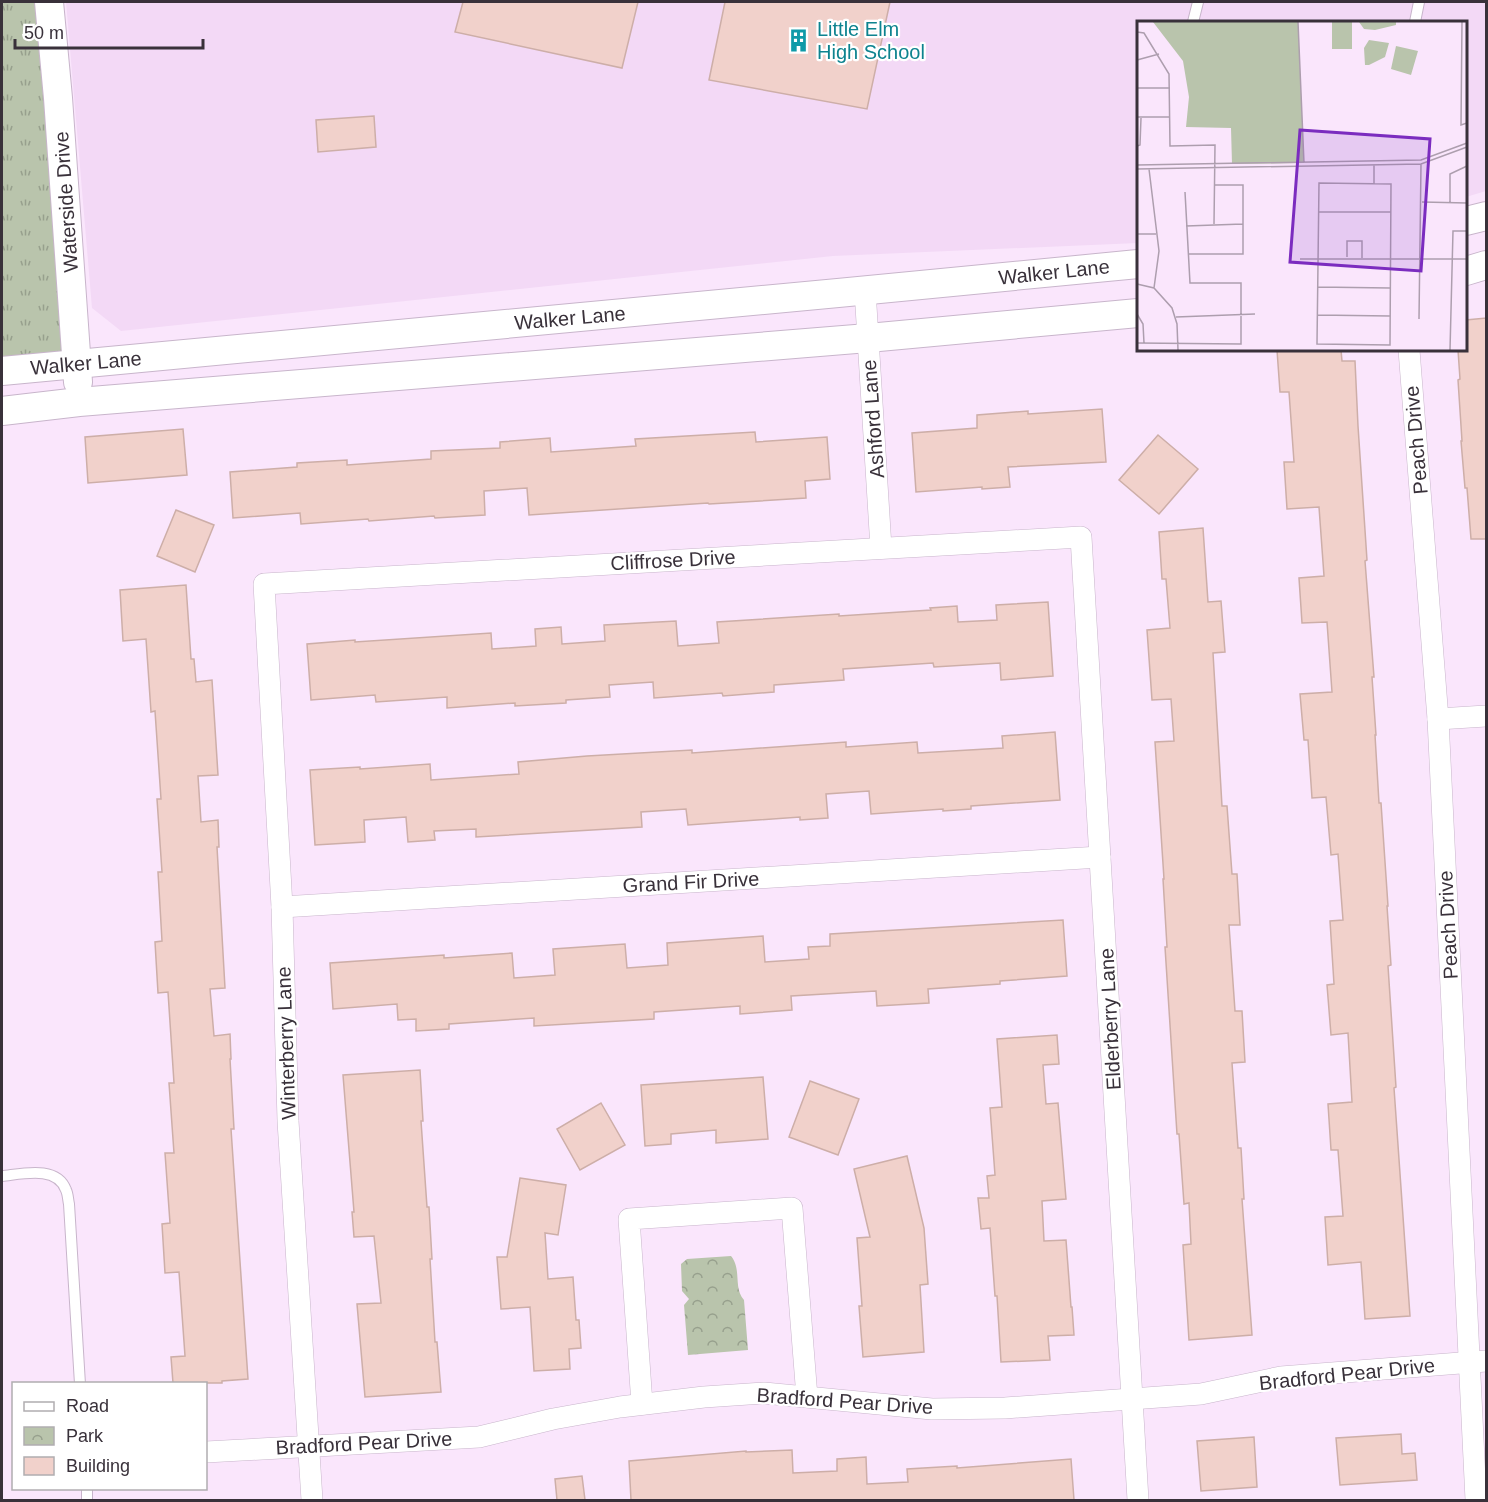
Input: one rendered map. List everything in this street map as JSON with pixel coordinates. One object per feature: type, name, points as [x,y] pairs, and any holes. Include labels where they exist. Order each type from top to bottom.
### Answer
[{"type":"street","name":"Waterside Drive","points":[[49,2],[79,402]]},
{"type":"street","points":[[1467,221],[1486,216]]},
{"type":"street","name":"Walker Lane","points":[[2,371],[1137,264]]},
{"type":"street","points":[[1467,271],[1486,265]]},
{"type":"street","name":"Ashford Lane","points":[[865,290],[881,548]]},
{"type":"street","name":"Walker Lane","points":[[2,411],[79,402],[868,338],[1137,313]]},
{"type":"street","name":"Peach Drive","points":[[1409,351],[1438,719],[1478,1362],[1476,1500]]},
{"type":"street","name":"Cliffrose Drive","points":[[264,584],[1081,537]]},
{"type":"street","name":"Elderberry Lane","points":[[1081,537],[1138,1500]]},
{"type":"street","name":"Winterberry Lane","points":[[264,584],[282,907],[288,1121],[312,1500]]},
{"type":"street","points":[[1438,719],[1486,716]]},
{"type":"street","name":"Grand Fir Drive","points":[[282,907],[1100,857]]},
{"type":"street","points":[[642,1404],[629,1219],[792,1208],[807,1397]]},
{"type":"street","name":"Bradford Pear Drive","points":[[207,1452],[479,1437],[553,1419],[620,1407],[704,1397],[764,1393],[932,1409],[1005,1408],[1201,1394],[1281,1377],[1478,1362]]},
{"type":"lane","points":[[1193,21],[1198,2]]},
{"type":"lane","points":[[1416,21],[1419,2]]},
{"type":"lane","points":[[2,1176],[47,1173],[59,1179],[66,1189],[69,1204],[80,1382]]},
{"type":"shaded area","points":[[66,2],[1486,2],[1486,191],[1467,197],[1467,21],[1137,21],[1137,243],[833,256],[121,331],[92,308]]},
{"type":"green space","points":[[2,2],[44,2],[77,363],[2,370]]},
{"type":"green space","points":[[731,1256],[736,1267],[739,1290],[744,1300],[748,1350],[688,1355],[684,1305],[689,1299],[682,1291],[681,1264],[687,1259]]},
{"type":"building","points":[[463,2],[638,2],[622,68],[455,32]]},
{"type":"building","name":"Little Elm High School","points":[[725,2],[890,2],[867,109],[709,80]]},
{"type":"building","points":[[374,116],[376,147],[318,152],[316,120]]},
{"type":"building","points":[[1486,318],[1486,539],[1471,539],[1467,488],[1465,488],[1458,351],[1467,351],[1467,320]]},
{"type":"building","points":[[1277,351],[1341,351],[1342,361],[1355,361],[1367,560],[1365,561],[1374,677],[1372,677],[1379,803],[1381,803],[1388,906],[1391,965],[1388,966],[1396,1087],[1394,1088],[1410,1316],[1365,1319],[1361,1262],[1328,1265],[1325,1217],[1343,1216],[1338,1150],[1331,1150],[1328,1104],[1352,1102],[1348,1033],[1331,1035],[1327,985],[1334,984],[1330,921],[1343,920],[1338,854],[1331,855],[1326,797],[1312,798],[1308,740],[1304,740],[1300,694],[1332,692],[1327,622],[1302,623],[1299,578],[1324,576],[1319,507],[1287,509],[1284,462],[1294,462],[1289,392],[1280,392]]},
{"type":"building","points":[[1102,409],[1106,462],[1008,467],[1010,487],[916,492],[912,433],[977,428],[977,415]]},
{"type":"building","points":[[183,429],[187,475],[88,483],[85,437]]},
{"type":"building","points":[[755,432],[756,442],[827,437],[830,479],[805,481],[806,498],[529,515],[527,488],[484,491],[485,515],[301,524],[300,513],[233,518],[230,472],[297,467],[297,463],[347,460],[347,465],[431,459],[431,451],[500,448],[500,442],[550,438],[551,452],[636,446],[635,439]]},
{"type":"building","points":[[1158,435],[1198,469],[1159,514],[1119,480]]},
{"type":"building","points":[[176,510],[214,525],[195,572],[157,556]]},
{"type":"building","points":[[1203,528],[1208,602],[1221,601],[1225,652],[1213,653],[1222,806],[1227,806],[1232,874],[1237,874],[1240,925],[1229,925],[1235,1011],[1242,1011],[1245,1062],[1232,1063],[1238,1148],[1241,1148],[1244,1199],[1242,1199],[1252,1335],[1189,1340],[1183,1245],[1191,1244],[1189,1203],[1184,1204],[1179,1134],[1177,1134],[1155,742],[1174,741],[1171,699],[1152,700],[1147,630],[1170,628],[1166,579],[1162,579],[1159,532]]},
{"type":"building","points":[[186,585],[191,659],[194,659],[196,682],[212,680],[218,775],[198,776],[201,822],[218,820],[219,847],[217,847],[225,988],[210,989],[214,1036],[230,1034],[234,1129],[231,1129],[248,1379],[222,1381],[222,1383],[173,1382],[171,1357],[185,1356],[179,1272],[165,1273],[162,1224],[170,1223],[165,1153],[174,1153],[169,1083],[174,1083],[168,992],[158,993],[155,942],[162,941],[158,872],[162,872],[157,799],[161,799],[155,711],[151,712],[146,639],[123,641],[120,590]]},
{"type":"building","points":[[1048,602],[1053,676],[1001,680],[1000,663],[934,667],[933,663],[843,669],[844,680],[774,685],[774,692],[723,696],[722,693],[654,698],[653,682],[609,685],[610,697],[566,700],[566,703],[515,706],[515,703],[447,708],[447,697],[376,702],[375,695],[311,700],[307,644],[491,633],[492,649],[536,646],[535,629],[561,627],[562,644],[605,641],[604,625],[676,621],[678,646],[719,643],[717,622],[931,610],[930,608],[957,606],[958,622],[997,620],[996,605]]},
{"type":"building","points":[[1055,732],[1060,800],[971,806],[971,809],[871,814],[869,791],[826,794],[828,818],[800,820],[800,817],[688,825],[686,809],[641,812],[642,827],[476,837],[476,829],[434,831],[435,840],[408,842],[406,817],[364,820],[365,842],[315,845],[310,770],[430,764],[431,780],[519,774],[518,762],[692,750],[692,753],[846,742],[846,747],[917,742],[918,753],[1003,748],[1002,736]]},
{"type":"building","points":[[1063,920],[1067,976],[928,989],[929,1003],[877,1006],[876,991],[791,996],[792,1010],[740,1014],[740,1006],[654,1012],[654,1019],[534,1026],[534,1018],[449,1024],[449,1029],[416,1031],[416,1019],[398,1020],[397,1004],[333,1009],[330,963],[512,953],[514,978],[555,975],[553,949],[625,944],[627,968],[668,965],[667,943],[763,936],[765,962],[809,959],[808,947],[830,946],[830,934]]},
{"type":"building","points":[[1057,1035],[1059,1064],[1043,1065],[1046,1104],[1058,1103],[1066,1199],[1042,1201],[1044,1241],[1066,1240],[1074,1335],[1048,1336],[1050,1360],[1001,1362],[990,1228],[981,1229],[978,1198],[989,1198],[987,1176],[995,1175],[990,1108],[1002,1107],[997,1039]]},
{"type":"building","points":[[420,1070],[423,1121],[421,1121],[427,1207],[429,1207],[435,1342],[437,1342],[441,1392],[365,1397],[357,1304],[381,1303],[374,1236],[354,1237],[343,1075]]},
{"type":"building","points":[[763,1077],[768,1139],[716,1143],[716,1130],[671,1134],[671,1144],[645,1146],[641,1085]]},
{"type":"building","points":[[810,1081],[859,1099],[838,1155],[789,1137]]},
{"type":"building","points":[[601,1103],[625,1145],[580,1170],[557,1129]]},
{"type":"building","points":[[907,1156],[924,1228],[928,1284],[920,1285],[924,1352],[863,1357],[857,1238],[870,1237],[854,1169]]},
{"type":"building","points":[[520,1178],[566,1185],[558,1235],[545,1233],[548,1279],[573,1277],[576,1320],[579,1320],[581,1348],[569,1349],[570,1369],[534,1371],[530,1307],[501,1309],[497,1257],[507,1257]]},
{"type":"building","points":[[1401,1434],[1402,1454],[1415,1453],[1417,1480],[1340,1485],[1336,1438]]},
{"type":"building","points":[[1254,1437],[1257,1487],[1201,1491],[1197,1441]]},
{"type":"building","points":[[792,1450],[793,1473],[837,1471],[837,1459],[866,1457],[867,1484],[908,1482],[907,1469],[957,1466],[957,1468],[1071,1459],[1074,1500],[631,1500],[629,1461],[746,1451]]},
{"type":"building","points":[[582,1476],[585,1500],[557,1500],[555,1479]]},
{"type":"place","name":"Little Elm High School","points":[[799,41]]}]
